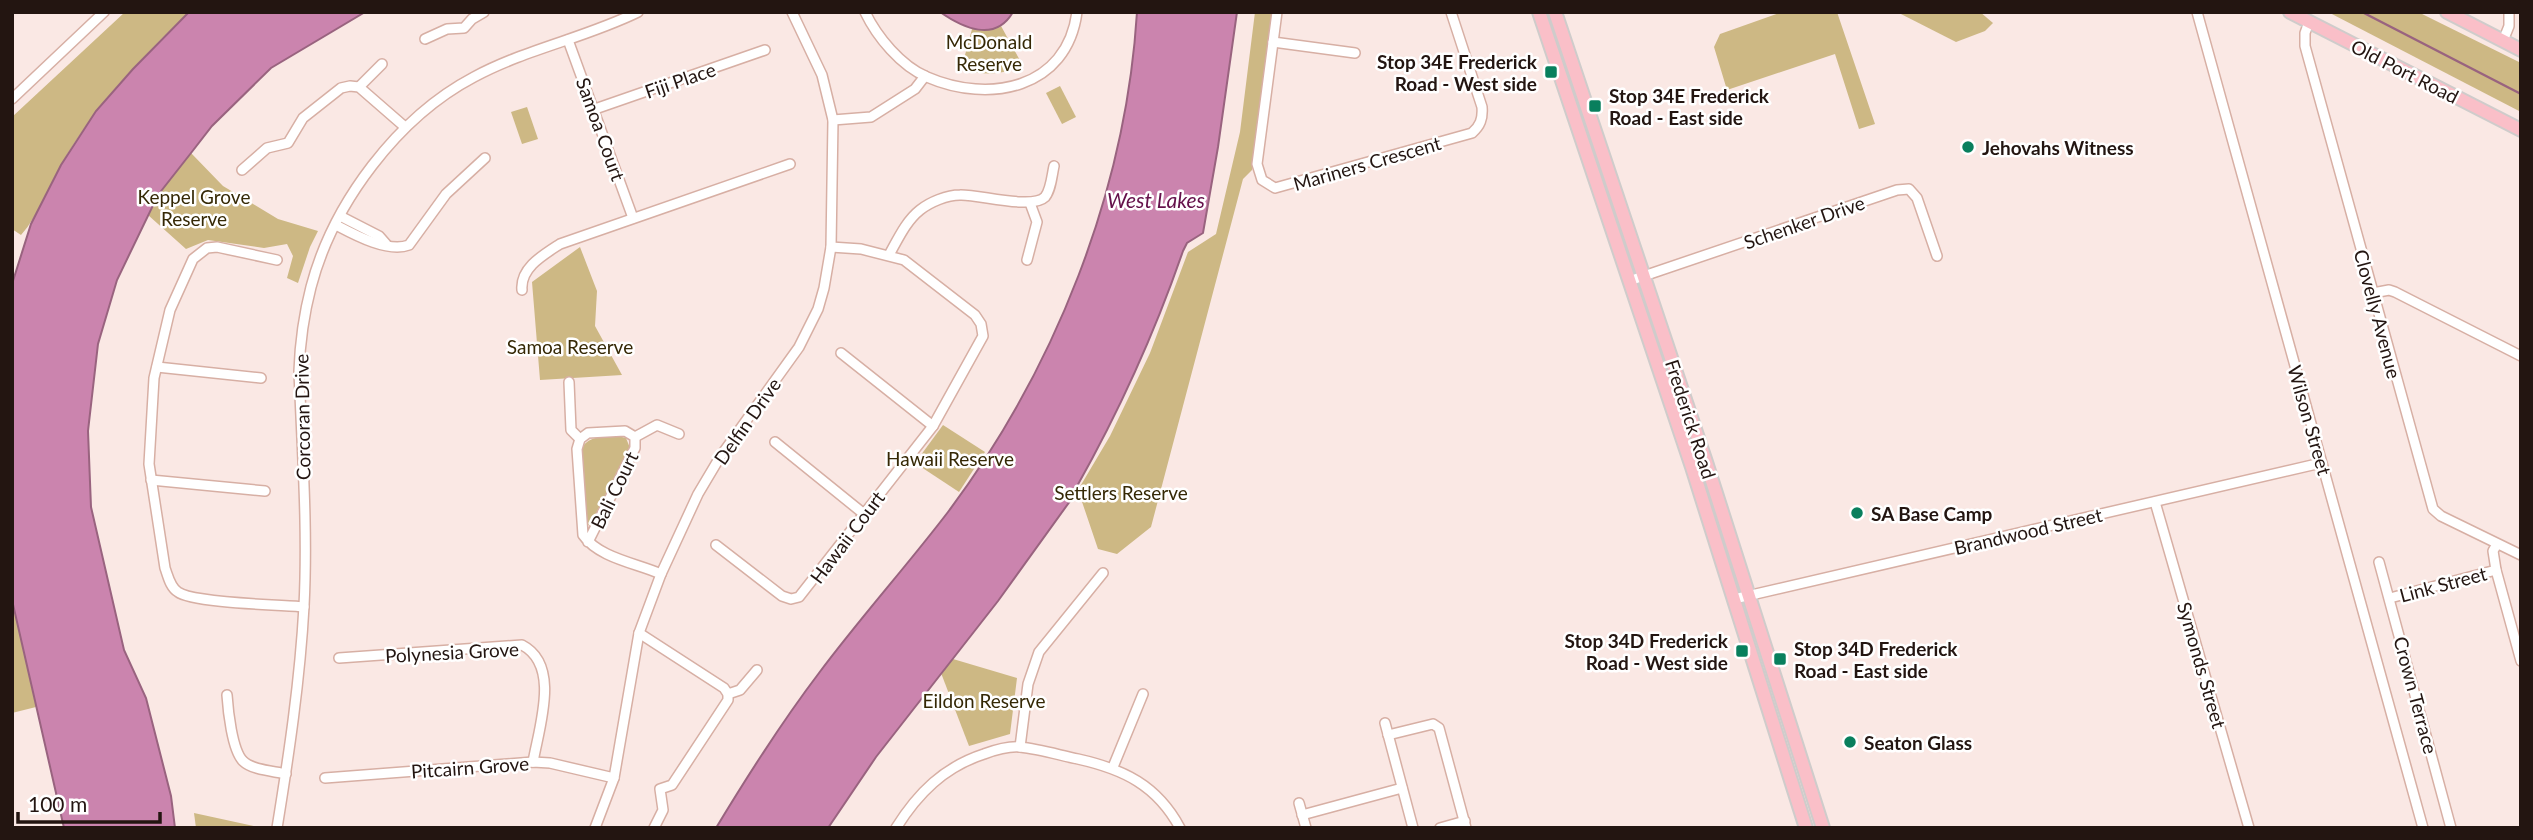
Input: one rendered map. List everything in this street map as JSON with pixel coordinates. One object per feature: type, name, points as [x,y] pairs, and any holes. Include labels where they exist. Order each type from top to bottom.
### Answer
[{"type":"main road","name":"Frederick Road","points":[[1539,12],[1734,599],[1807,828]]},
{"type":"main road","name":"Frederick Road","points":[[1555,12],[1748,595],[1822,828]]},
{"type":"main road","name":"Old Port Road","points":[[2290,12],[2521,130]]},
{"type":"main road","points":[[2446,12],[2521,50]]},
{"type":"street","points":[[12,99],[104,12]]},
{"type":"street","points":[[425,39],[447,29],[464,27],[484,12]]},
{"type":"street","name":"Delfin Drive","points":[[595,828],[614,778],[639,633],[661,574],[698,494],[720,457],[799,347],[818,309],[824,288],[831,247],[833,120],[822,75],[792,12]]},
{"type":"street","points":[[865,12],[885,42],[904,61],[925,76],[951,85],[980,90],[1006,88],[1030,81],[1048,70],[1060,57],[1071,36],[1077,12]]},
{"type":"street","name":"Mariners Crescent","points":[[1278,12],[1257,164],[1262,180],[1275,188],[1472,133],[1483,115],[1482,107],[1451,12]]},
{"type":"street","name":"Wilson Street","points":[[2197,12],[2423,828]]},
{"type":"street","points":[[2503,41],[2509,26],[2509,12]]},
{"type":"street","name":"Corcoran Drive","points":[[277,828],[286,774],[304,607],[300,347],[312,285],[338,220],[370,167],[405,127],[447,92],[507,61],[569,40],[631,13]]},
{"type":"street","name":"Clovelly Avenue","points":[[2309,22],[2305,33],[2305,47],[2433,509],[2441,516],[2521,555]]},
{"type":"street","name":"Samoa Court","points":[[569,40],[633,218]]},
{"type":"street","points":[[1273,43],[1355,53]]},
{"type":"street","name":"Fiji Place","points":[[595,109],[765,50]]},
{"type":"street","points":[[359,87],[382,64]]},
{"type":"street","points":[[833,120],[871,117],[915,89],[925,76]]},
{"type":"street","points":[[242,170],[267,148],[288,143],[303,118],[341,88],[359,87],[405,127]]},
{"type":"street","points":[[338,220],[379,236],[393,247],[409,245],[446,194],[485,159]]},
{"type":"street","points":[[522,290],[521,281],[528,269],[560,244],[790,164]]},
{"type":"street","points":[[889,255],[913,216],[922,208],[959,194],[1030,203],[1043,199],[1047,194],[1054,166]]},
{"type":"street","name":"Schenker Drive","points":[[1629,281],[1897,190],[1909,189],[1917,198],[1937,256]]},
{"type":"street","points":[[1027,260],[1037,222],[1030,203]]},
{"type":"street","points":[[277,260],[217,247],[199,252],[193,259],[170,310],[154,378],[149,464],[165,568],[177,592],[201,599],[304,607]]},
{"type":"street","name":"Hawaii Court","points":[[716,545],[782,596],[791,599],[799,597],[933,426],[983,336],[981,324],[975,315],[904,260],[861,249],[831,247]]},
{"type":"street","points":[[2373,293],[2389,290],[2395,292],[2521,356]]},
{"type":"street","points":[[841,353],[933,426]]},
{"type":"street","points":[[157,367],[261,378]]},
{"type":"street","name":"Bali Court","points":[[569,382],[571,430],[580,439]]},
{"type":"street","name":"Bali Court","points":[[635,437],[657,425],[679,434]]},
{"type":"street","name":"Bali Court","points":[[635,437],[625,430],[588,433],[580,439],[577,449],[583,535],[600,551],[661,574]]},
{"type":"street","name":"Bali Court","points":[[588,542],[635,448],[635,437]]},
{"type":"street","points":[[775,442],[863,514]]},
{"type":"street","name":"Brandwood Street","points":[[1734,599],[2321,463]]},
{"type":"street","points":[[151,480],[265,491]]},
{"type":"street","name":"Symonds Street","points":[[2155,502],[2249,828]]},
{"type":"street","points":[[2497,544],[2493,551],[2496,570],[2521,661]]},
{"type":"street","name":"Crown Terrace","points":[[2379,562],[2451,828]]},
{"type":"street","name":"Link Street","points":[[2390,598],[2496,570]]},
{"type":"street","points":[[1020,747],[1028,684],[1039,652],[1103,573]]},
{"type":"street","points":[[639,633],[724,688],[728,694],[728,700],[672,785],[660,789],[663,810],[654,828]]},
{"type":"street","name":"Polynesia Grove","points":[[340,658],[522,645],[533,650],[541,661],[544,702],[533,762]]},
{"type":"street","points":[[728,694],[740,691],[757,670]]},
{"type":"street","points":[[1113,767],[1143,694]]},
{"type":"street","points":[[227,695],[236,748],[243,760],[253,766],[286,774]]},
{"type":"street","points":[[1385,723],[1413,828]]},
{"type":"street","points":[[1388,736],[1433,724],[1439,727],[1465,825],[1440,828]]},
{"type":"street","points":[[896,828],[917,797],[940,775],[967,759],[995,750],[1020,747],[1113,767],[1155,795],[1180,828]]},
{"type":"street","name":"Pitcairn Grove","points":[[325,778],[533,762],[550,763],[614,778]]},
{"type":"street","points":[[1302,815],[1402,788]]},
{"type":"street","points":[[1299,803],[1306,828]]},
{"type":"green space","points":[[125,12],[189,12],[153,47],[103,103],[74,144],[33,219],[21,235],[12,229],[12,117]]},
{"type":"green space","name":"Settlers Reserve","points":[[1255,12],[1273,12],[1252,170],[1243,179],[1151,527],[1117,554],[1098,549],[1078,490],[1110,436],[1150,353],[1188,252],[1216,234],[1240,132]]},
{"type":"green space","points":[[1782,12],[1837,12],[1875,124],[1859,129],[1835,54],[1727,90],[1714,47],[1720,34]]},
{"type":"green space","points":[[1897,12],[1980,12],[1993,23],[1985,31],[1956,42]]},
{"type":"green space","points":[[2328,12],[2418,12],[2521,63],[2521,112]]},
{"type":"green space","name":"McDonald Reserve","points":[[1001,26],[1022,64],[1000,73],[961,70],[972,29]]},
{"type":"green space","points":[[1060,86],[1076,117],[1062,124],[1046,93]]},
{"type":"green space","points":[[527,107],[538,139],[522,144],[511,112]]},
{"type":"green space","name":"Keppel Grove Reserve","points":[[191,153],[223,186],[278,219],[318,231],[298,283],[287,278],[293,256],[287,244],[264,248],[208,240],[186,249],[148,215],[158,195]]},
{"type":"green space","name":"Samoa Reserve","points":[[580,247],[597,291],[595,326],[622,375],[540,380],[532,282]]},
{"type":"green space","name":"Hawaii Reserve","points":[[943,425],[985,452],[959,492],[915,463]]},
{"type":"green space","points":[[618,436],[626,438],[630,448],[590,526],[587,524],[582,448],[593,439]]},
{"type":"green space","points":[[12,600],[36,707],[12,713]]},
{"type":"green space","name":"Eildon Reserve","points":[[953,659],[1017,678],[1010,734],[969,746],[941,673]]},
{"type":"green space","points":[[194,813],[263,828],[196,828]]},
{"type":"water","points":[[189,12],[365,12],[271,68],[212,126],[158,195],[117,280],[98,344],[88,431],[91,507],[124,650],[146,698],[171,796],[175,828],[64,828],[12,600],[12,284],[31,224],[61,165],[96,111]]},
{"type":"water","points":[[940,12],[1013,12],[1006,22],[997,27],[978,30]]},
{"type":"water","name":"West Lakes","points":[[1137,12],[1237,12],[1203,233],[1187,243],[1183,251],[1135,372],[1076,488],[1078,490],[998,601],[876,757],[828,828],[716,828],[791,711],[948,512],[1021,399],[1052,338],[1101,211],[1118,146],[1130,79]]},
{"type":"waterway","points":[[2362,12],[2521,94]]},
{"type":"place","name":"Stop 34E Frederick Road - West side","points":[[1551,72]]},
{"type":"place","name":"Stop 34E Frederick Road - East side","points":[[1595,106]]},
{"type":"place","name":"Jehovahs Witness","points":[[1968,147]]},
{"type":"place","name":"SA Base Camp","points":[[1857,513]]},
{"type":"place","name":"Stop 34D Frederick Road - West side","points":[[1742,651]]},
{"type":"place","name":"Stop 34D Frederick Road - East side","points":[[1780,659]]},
{"type":"place","name":"Seaton Glass","points":[[1850,742]]}]
